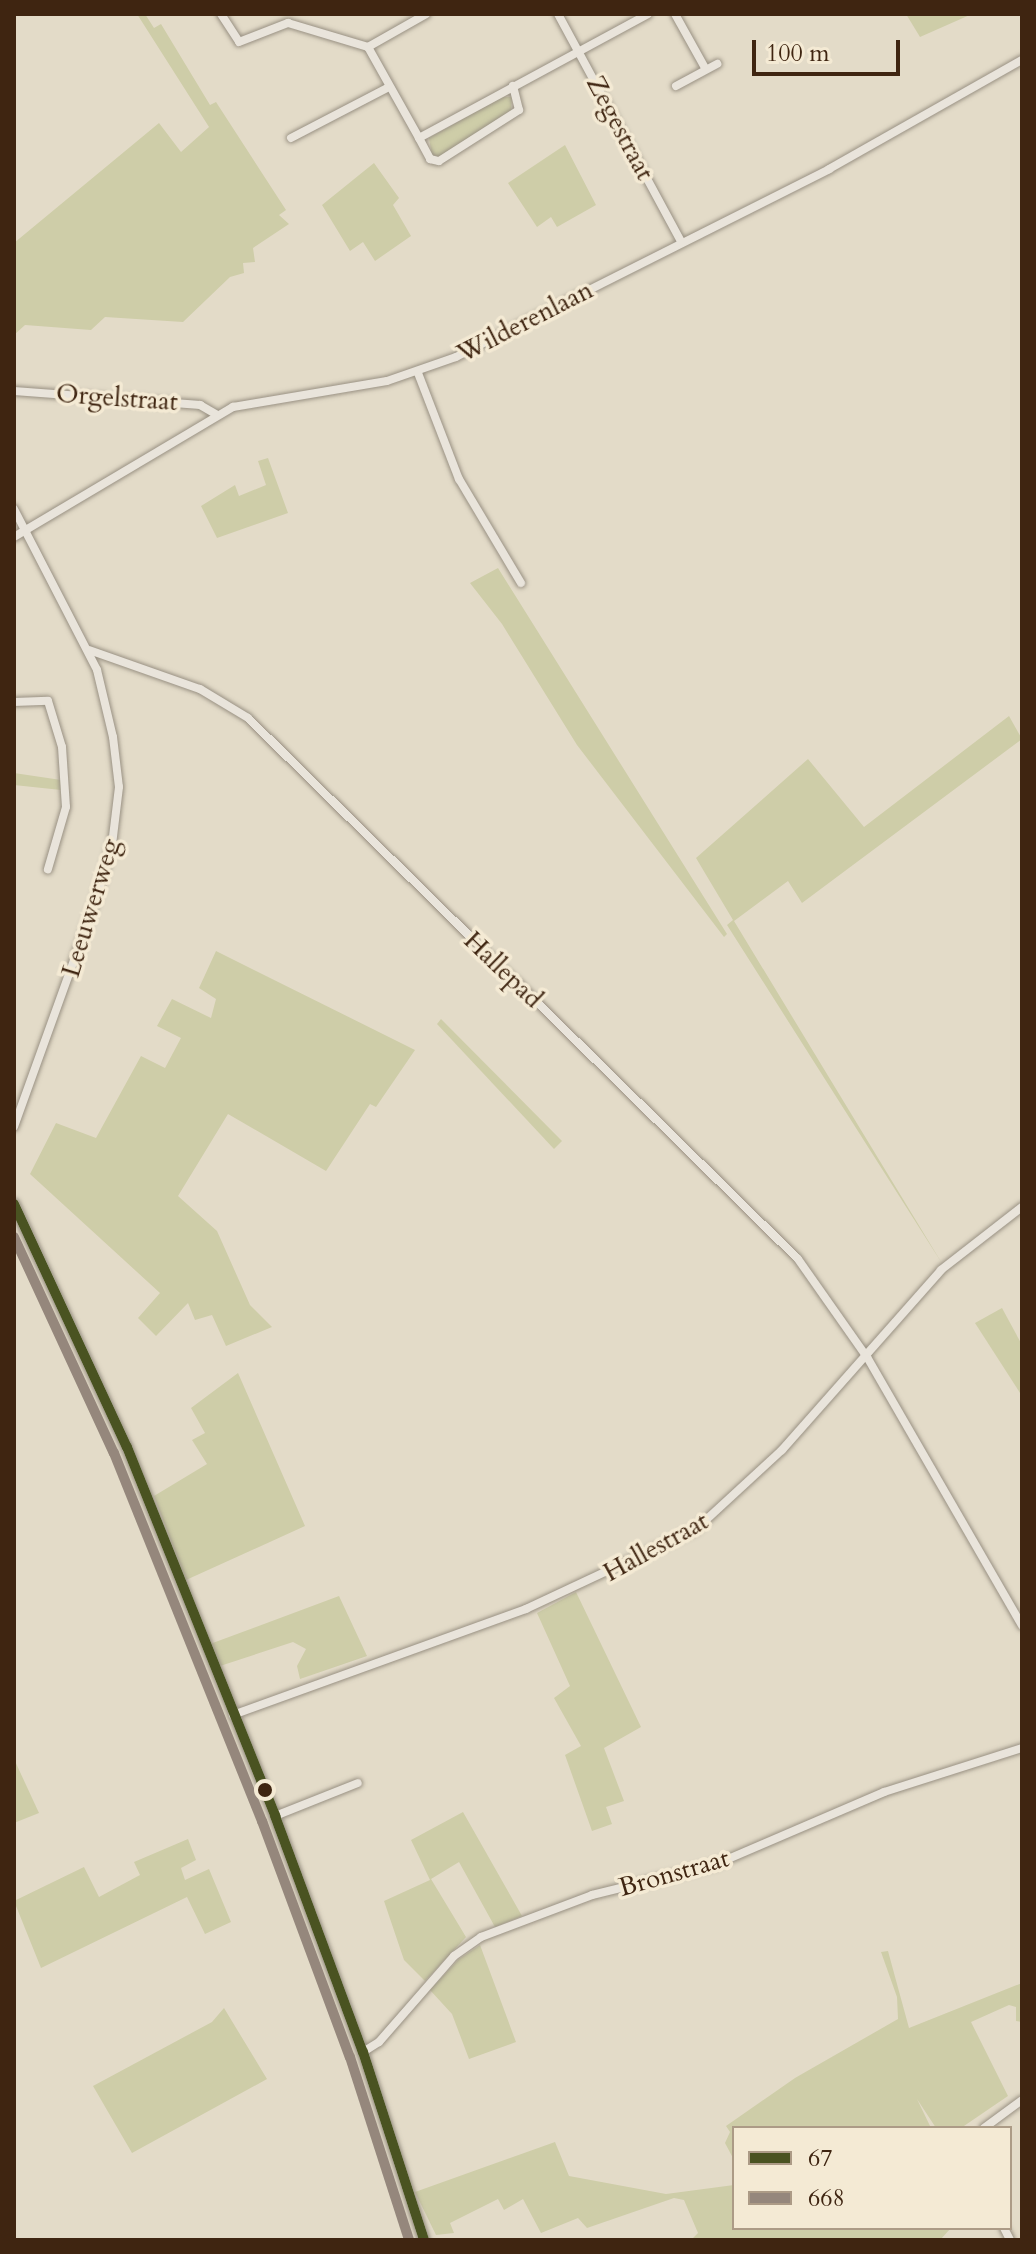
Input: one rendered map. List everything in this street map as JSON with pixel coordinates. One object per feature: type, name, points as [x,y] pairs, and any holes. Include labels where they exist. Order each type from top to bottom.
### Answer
[{"type":"street","points":[[221,14],[239,42],[288,23],[368,47],[430,159],[439,161],[519,110],[513,86]]},
{"type":"street","points":[[368,47],[426,14]]},
{"type":"street","name":"Zegestraat","points":[[558,14],[682,243]]},
{"type":"street","points":[[419,138],[648,14]]},
{"type":"street","points":[[675,14],[705,68]]},
{"type":"street","name":"Wilderenlaan","points":[[14,537],[217,415],[251,401],[418,373],[829,169],[1022,60]]},
{"type":"street","points":[[676,86],[717,64]]},
{"type":"street","points":[[291,138],[389,87]]},
{"type":"street","points":[[418,373],[459,479],[521,583]]},
{"type":"street","name":"Orgelstraat","points":[[14,391],[200,405],[217,415]]},
{"type":"street","name":"Leeuwerweg","points":[[14,509],[89,650],[113,737],[116,829],[49,1041],[14,1127]]},
{"type":"street","name":"Hallepad","points":[[89,650],[216,697],[276,742],[798,1259],[867,1357]]},
{"type":"street","points":[[14,702],[48,701],[62,747],[66,807],[48,869]]},
{"type":"street","points":[[14,1204],[127,1447],[275,1816],[363,2052],[424,2240]]},
{"type":"street","name":"Hallestraat","points":[[233,1715],[526,1609],[666,1547],[738,1495],[867,1357],[941,1270],[1022,1207]]},
{"type":"street","points":[[867,1357],[1022,1625]]},
{"type":"street","name":"Bronstraat","points":[[363,2052],[379,2042],[454,1956],[481,1937],[592,1895],[714,1865],[884,1792],[1022,1748]]},
{"type":"street","points":[[275,1816],[358,1783]]},
{"type":"street","points":[[987,2126],[1022,2100]]},
{"type":"green space","points":[[137,14],[145,14],[154,28],[161,24],[210,105],[216,102],[286,210],[279,215],[289,224],[253,248],[255,262],[243,263],[244,273],[230,277],[183,322],[105,317],[91,330],[25,325],[14,335],[14,243],[159,123],[181,152],[209,127]]},
{"type":"green space","points":[[906,14],[972,14],[920,37]]},
{"type":"green space","points":[[502,97],[512,97],[511,111],[440,157],[432,156],[429,138]]},
{"type":"green space","points":[[565,145],[596,205],[557,227],[551,217],[537,227],[508,183]]},
{"type":"green space","points":[[374,163],[399,198],[393,205],[411,236],[375,261],[363,242],[350,251],[322,205]]},
{"type":"green space","points":[[268,458],[288,513],[217,538],[201,506],[235,485],[239,496],[266,485],[258,461]]},
{"type":"green space","points":[[498,568],[727,934],[724,937],[577,745],[502,624],[470,583]]},
{"type":"green space","points":[[1009,716],[1022,739],[802,903],[788,881],[734,921],[943,1265],[727,925],[733,920],[696,858],[808,759],[864,827]]},
{"type":"green space","points":[[14,773],[61,780],[61,790],[14,785]]},
{"type":"green space","points":[[216,951],[415,1050],[376,1107],[370,1104],[326,1171],[228,1114],[178,1196],[217,1231],[250,1305],[272,1327],[226,1346],[212,1315],[195,1320],[188,1303],[156,1336],[138,1318],[160,1293],[30,1174],[56,1123],[96,1138],[141,1056],[165,1068],[181,1038],[157,1026],[172,999],[211,1018],[216,999],[199,988]]},
{"type":"green space","points":[[441,1019],[562,1141],[554,1149],[437,1024]]},
{"type":"green space","points":[[1002,1308],[1022,1345],[1022,1396],[975,1323]]},
{"type":"green space","points":[[238,1373],[305,1526],[186,1580],[154,1496],[207,1464],[192,1440],[205,1433],[191,1408]]},
{"type":"green space","points":[[576,1592],[641,1727],[604,1748],[624,1801],[606,1807],[612,1824],[592,1831],[565,1755],[581,1746],[554,1698],[570,1686],[537,1613]]},
{"type":"green space","points":[[339,1596],[367,1656],[300,1679],[297,1666],[306,1649],[293,1642],[220,1666],[210,1644]]},
{"type":"green space","points":[[14,1759],[39,1813],[14,1823]]},
{"type":"green space","points":[[463,1812],[522,1916],[495,1927],[459,1862],[431,1879],[466,1937],[425,1981],[404,1960],[384,1901],[430,1880],[411,1840]]},
{"type":"green space","points":[[188,1839],[196,1860],[181,1868],[185,1880],[209,1869],[231,1922],[205,1934],[187,1897],[41,1968],[14,1901],[84,1867],[99,1897],[140,1875],[134,1862]]},
{"type":"green space","points":[[480,1945],[516,2042],[469,2059],[452,2014],[430,1990],[459,1959]]},
{"type":"green space","points":[[888,1951],[909,2028],[1022,1983],[1022,2022],[1016,2021],[1016,2007],[1009,2005],[971,2022],[1008,2096],[964,2126],[935,2126],[917,2099],[930,2126],[732,2126],[732,2156],[725,2143],[730,2132],[726,2126],[795,2078],[898,2019],[897,1997],[881,1952]]},
{"type":"green space","points":[[224,2008],[267,2079],[132,2153],[93,2086],[212,2022]]},
{"type":"green space","points":[[555,2142],[569,2176],[666,2194],[732,2185],[732,2230],[949,2230],[940,2240],[691,2240],[698,2233],[684,2200],[674,2198],[587,2228],[578,2218],[541,2233],[523,2199],[504,2210],[498,2199],[450,2223],[454,2233],[436,2235],[415,2192]]},
{"type":"transit line","name":"67","points":[[14,1204],[127,1447],[275,1816],[363,2052],[424,2240]]},
{"type":"transit line","name":"668","points":[[14,1237],[114,1453],[262,1821],[350,2057],[409,2240]]}]
